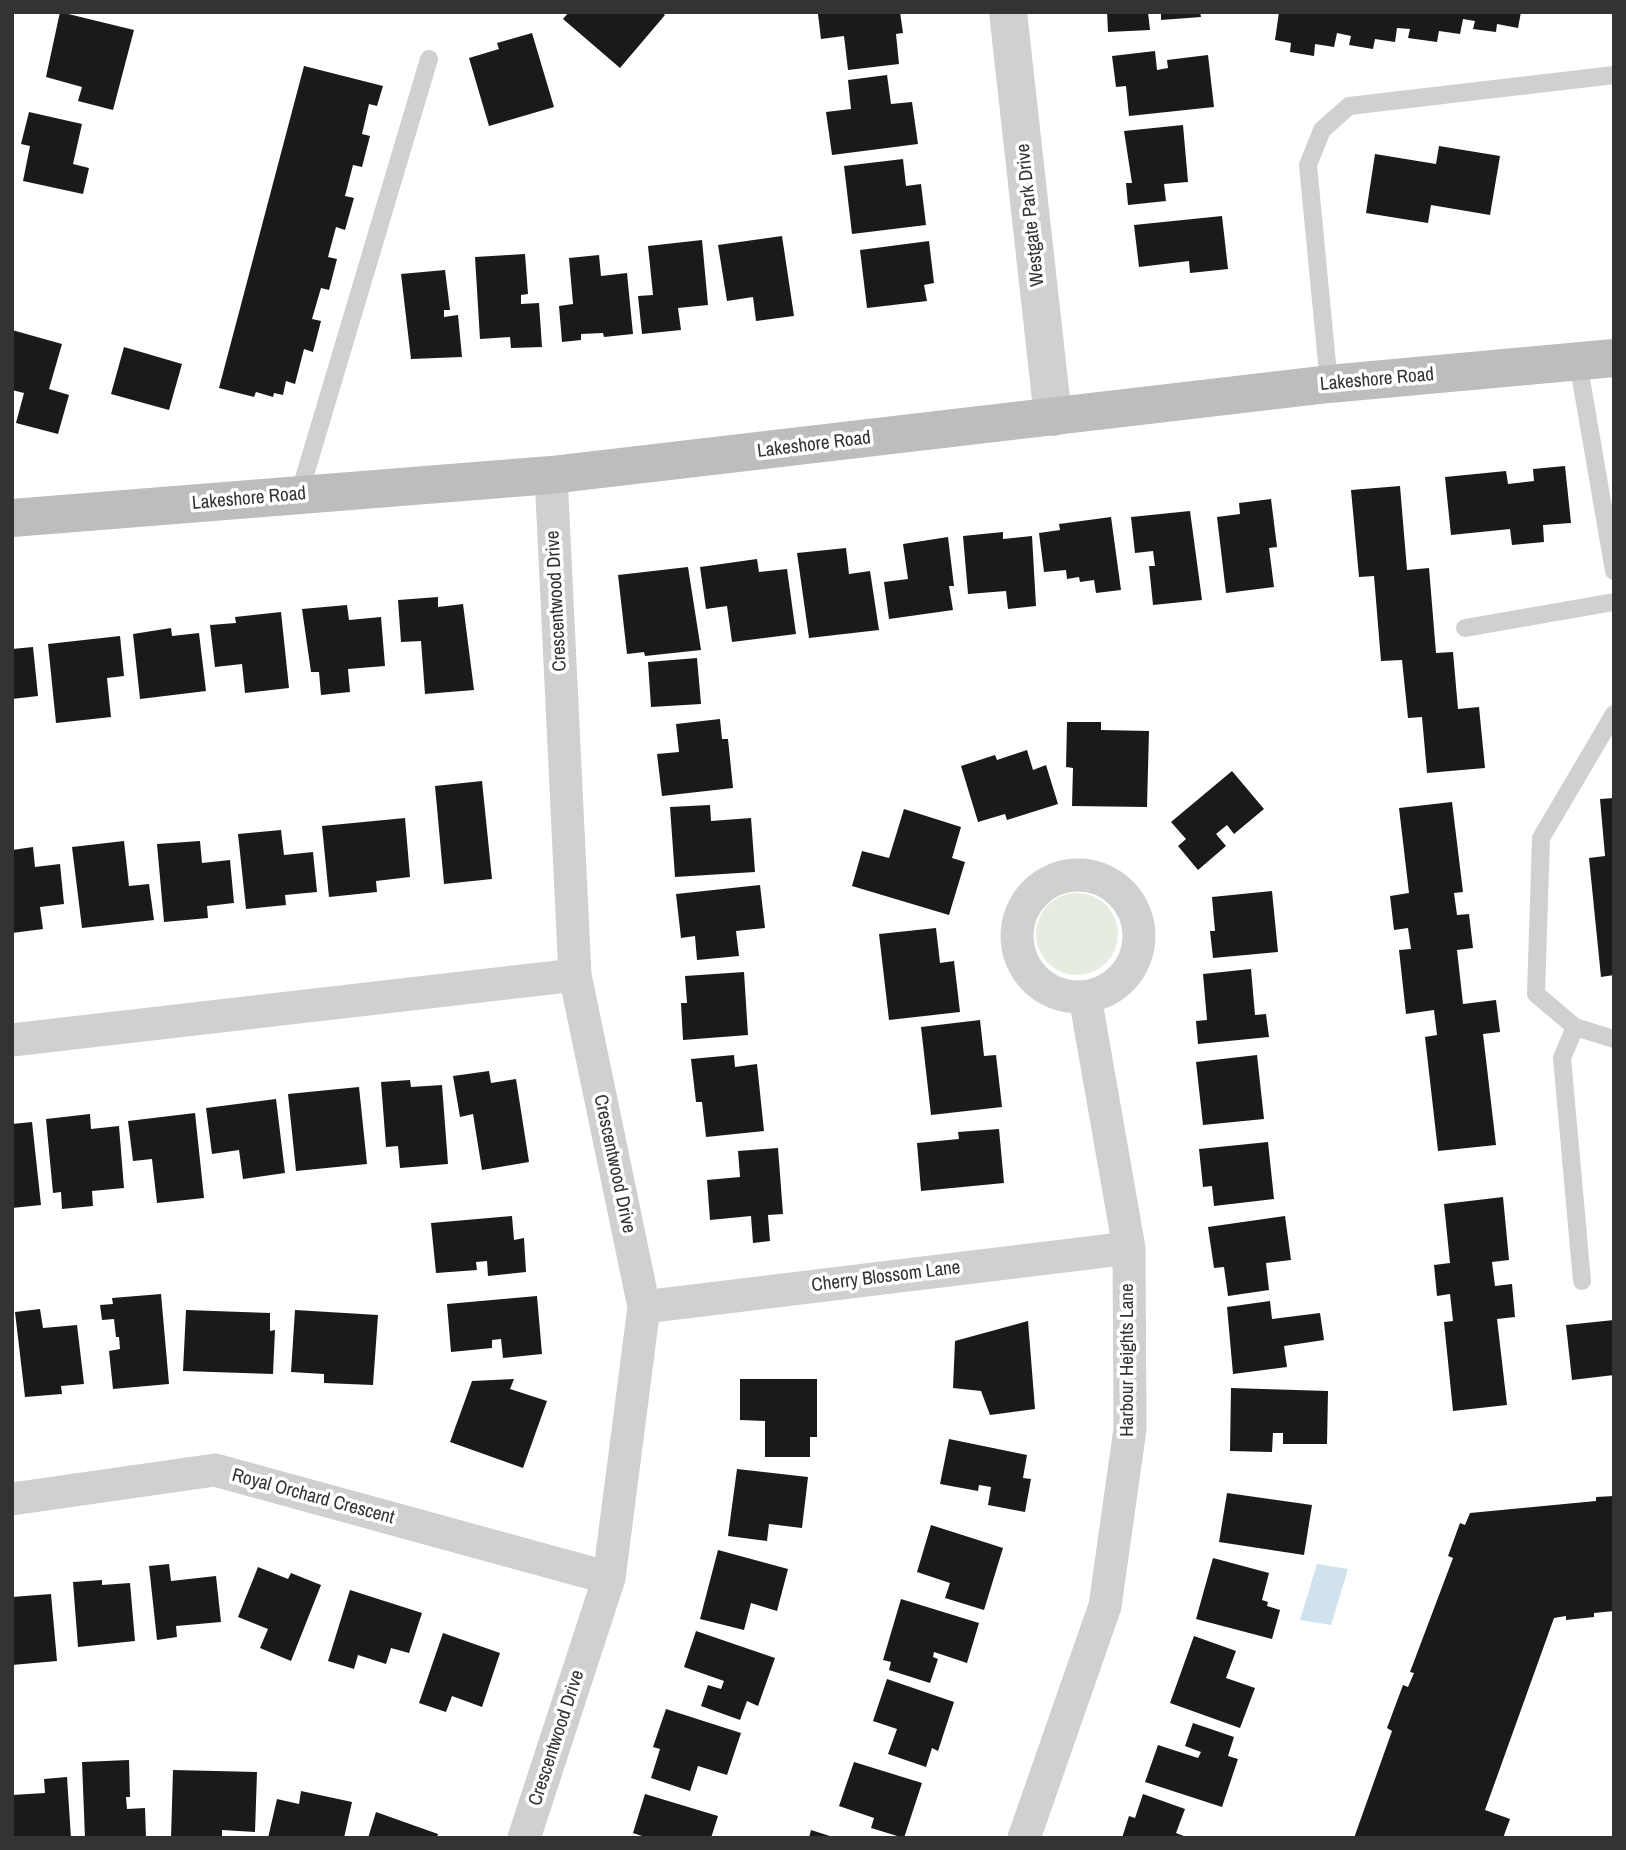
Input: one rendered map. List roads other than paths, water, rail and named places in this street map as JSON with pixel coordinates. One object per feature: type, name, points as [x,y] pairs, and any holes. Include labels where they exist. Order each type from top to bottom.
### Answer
[{"type":"main road","name":"Lakeshore Road","points":[[12,518],[551,475],[1329,384],[1596,360]]},
{"type":"street","name":"Westgate Park Drive","points":[[1008,12],[1053,417]]},
{"type":"street","name":"Crescentwood Drive","points":[[524,1838],[609,1578],[643,1307],[575,975],[551,475]]},
{"type":"street","points":[[12,1040],[575,975]]},
{"type":"street","name":"Harbour Heights Lane","points":[[1024,1838],[1105,1606],[1130,1429],[1129,1248],[1085,997]]},
{"type":"street","name":"Cherry Blossom Lane","points":[[643,1307],[1129,1248]]},
{"type":"street","name":"Royal Orchard Crescent","points":[[12,1499],[215,1470],[609,1578]]},
{"type":"lane","points":[[299,495],[429,59]]},
{"type":"lane","points":[[1329,384],[1308,165],[1322,130],[1349,106],[1614,75]]},
{"type":"lane","points":[[1596,360],[1614,572]]},
{"type":"lane","points":[[1465,628],[1614,602]]},
{"type":"lane","points":[[1614,714],[1541,838],[1536,993],[1575,1027],[1614,1039]]},
{"type":"lane","points":[[1575,1027],[1562,1058],[1583,1281]]},
{"type":"water","points":[[1317,1564],[1348,1569],[1331,1625],[1300,1620]]}]
